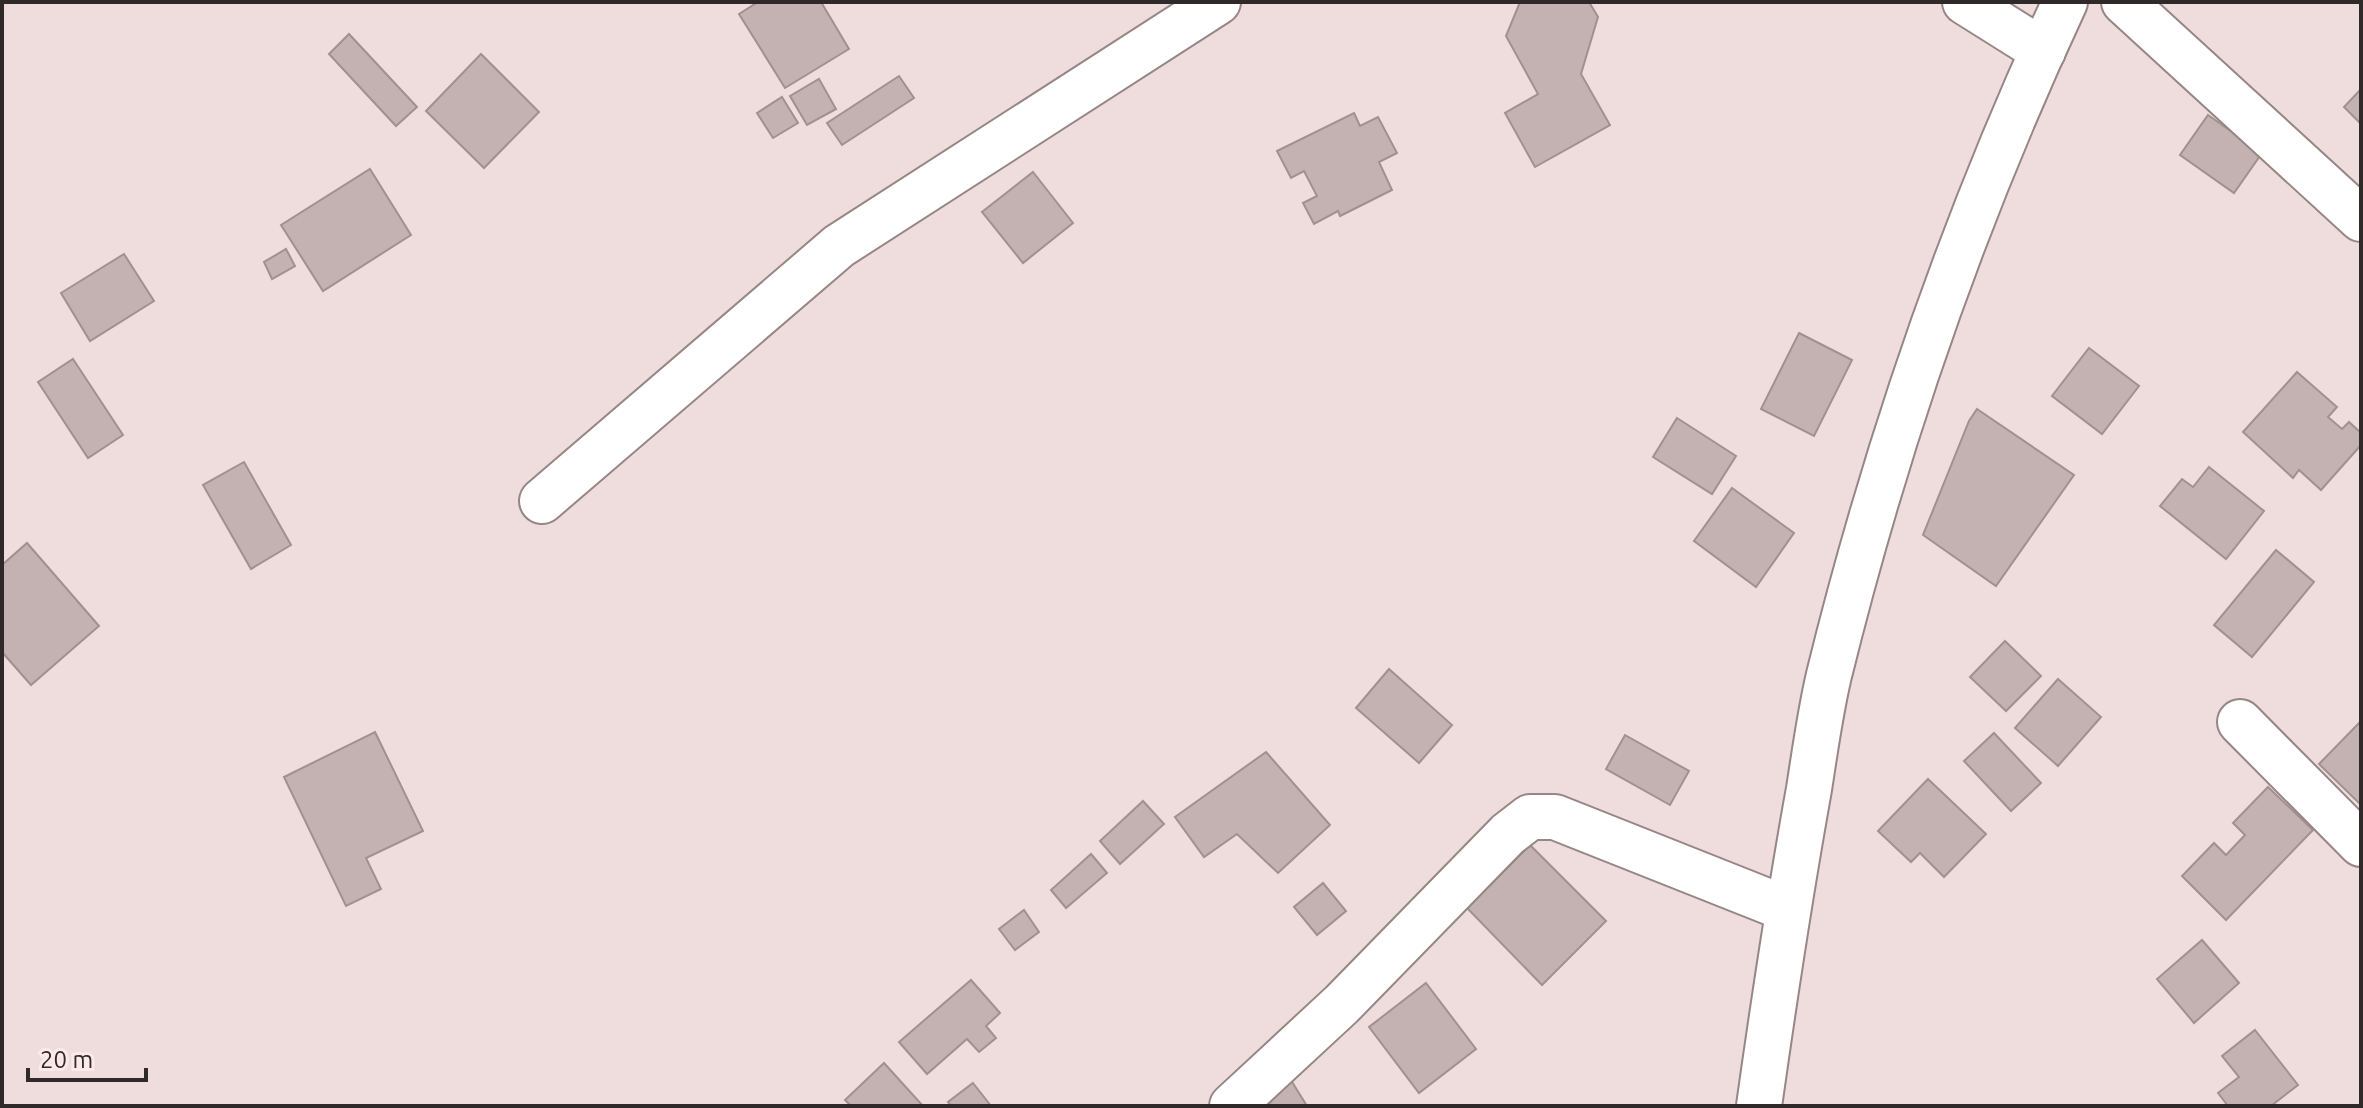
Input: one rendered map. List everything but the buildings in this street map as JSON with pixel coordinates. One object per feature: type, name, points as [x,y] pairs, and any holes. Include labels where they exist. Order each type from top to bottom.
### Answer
[{"type":"street","points":[[542,501],[839,246],[1218,2]]},
{"type":"street","points":[[1965,2],[2043,51]]},
{"type":"street","points":[[1759,1106],[1787,909],[1828,679],[1901,415],[1974,210],[2065,2]]},
{"type":"street","points":[[2124,2],[2361,219]]},
{"type":"street","points":[[2240,722],[2361,844]]},
{"type":"street","points":[[1232,1106],[1342,1004],[1508,834],[1530,817],[1555,817],[1787,909]]}]
